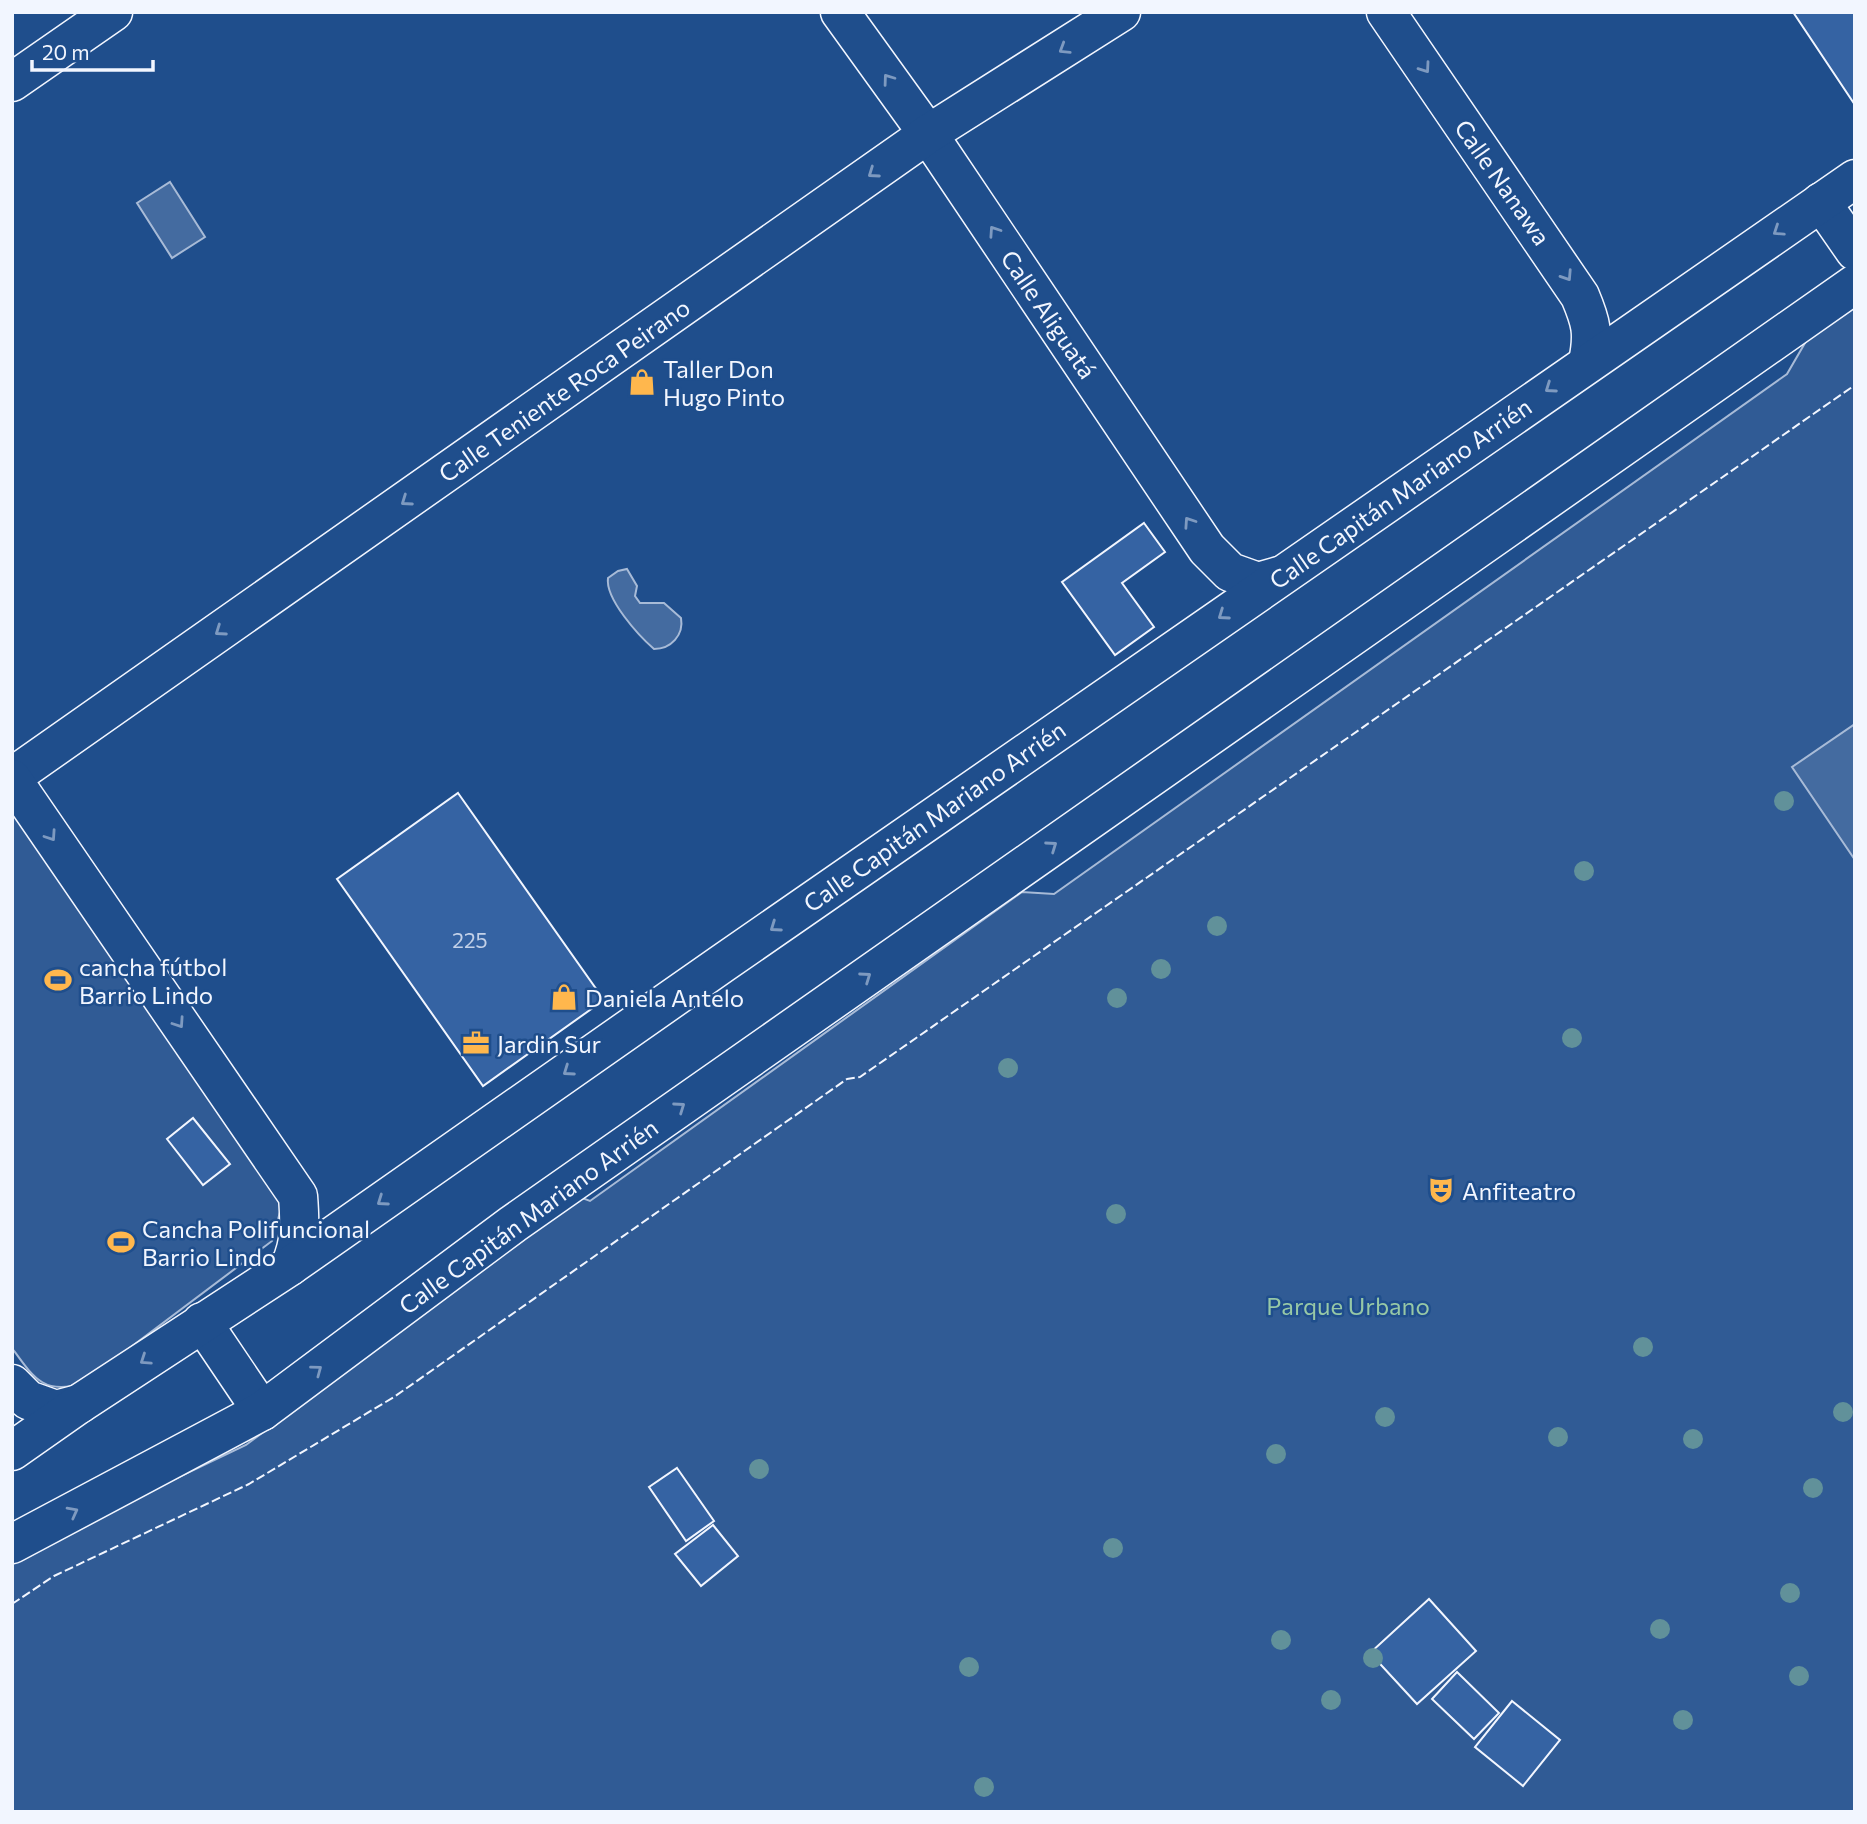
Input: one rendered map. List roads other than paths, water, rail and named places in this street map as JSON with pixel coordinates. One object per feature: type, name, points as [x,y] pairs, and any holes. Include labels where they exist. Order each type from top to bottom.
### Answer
[{"type":"street","points":[[12,82],[113,12]]},
{"type":"street","name":"Calle Aliguatá","points":[[840,12],[929,134],[1207,549],[1230,572],[1258,582],[1279,576]]},
{"type":"street","name":"Calle Teniente Roca Peirano","points":[[12,778],[929,134],[1121,12]]},
{"type":"street","name":"Calle Nanawa","points":[[1386,12],[1580,296],[1593,341],[1588,362]]},
{"type":"street","name":"Calle Capitán Mariano Arrién","points":[[12,1451],[202,1322],[290,1266],[1279,576],[1855,179]]},
{"type":"street","points":[[1821,202],[1855,251]]},
{"type":"street","name":"Calle Capitán Mariano Arrién","points":[[12,1544],[262,1411],[513,1224],[1855,284]]},
{"type":"street","points":[[12,778],[298,1196],[299,1247],[290,1266]]},
{"type":"street","points":[[202,1322],[262,1411]]},
{"type":"street","points":[[12,1384],[28,1400],[55,1410],[79,1404]]},
{"type":"place","name":"Taller Don Hugo Pinto","points":[[642,382]]},
{"type":"place","name":"cancha fútbol Barrio Lindo","points":[[58,980]]},
{"type":"place","name":"Daniela Antelo","points":[[564,997]]},
{"type":"place","name":"Jardin Sur","points":[[476,1043]]},
{"type":"place","name":"Anfiteatro","points":[[1441,1190]]},
{"type":"place","name":"Cancha Polifuncional Barrio Lindo","points":[[121,1242]]},
{"type":"park label","name":"Parque Urbano","points":[[1348,1305]]}]
